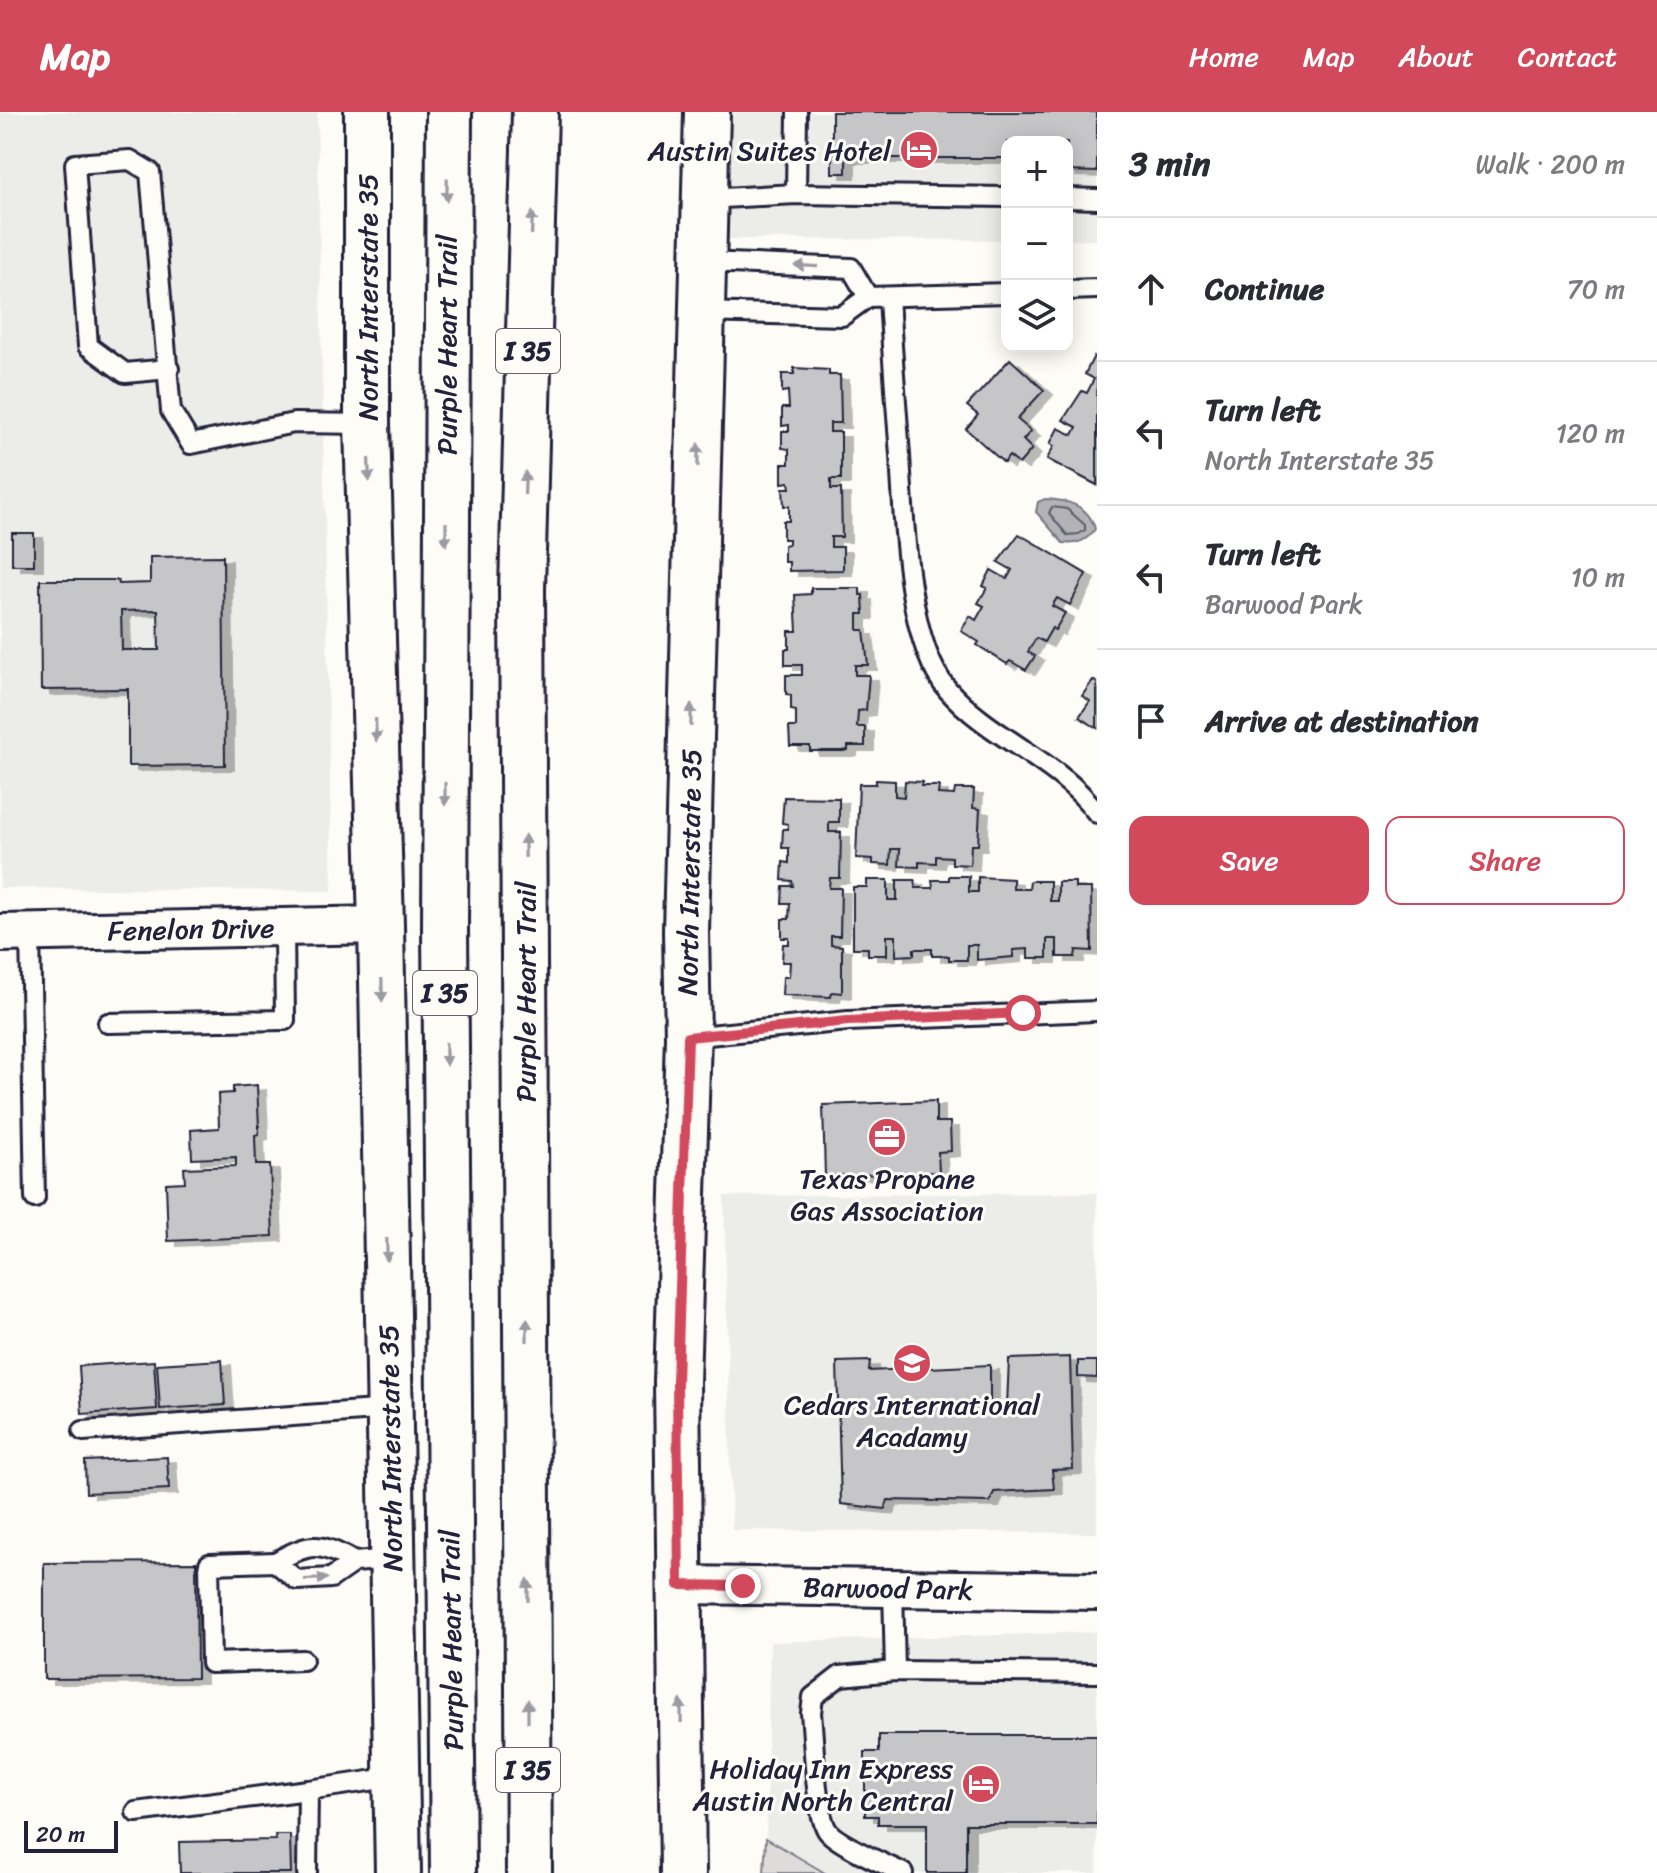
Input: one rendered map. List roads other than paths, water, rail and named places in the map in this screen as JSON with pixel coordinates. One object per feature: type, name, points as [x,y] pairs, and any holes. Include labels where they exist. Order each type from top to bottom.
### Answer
[{"type":"main road","name":"North Interstate 35","points":[[367,112],[367,424],[390,1409],[373,1560],[396,1777],[398,1873]]},
{"type":"main road","name":"Purple Heart Trail","points":[[449,112],[445,928],[453,1873]]},
{"type":"main road","name":"Purple Heart Trail","points":[[529,1873],[522,589],[535,112]]},
{"type":"main road","name":"North Interstate 35","points":[[683,1873],[677,1382],[688,1037],[686,932],[707,112]]},
{"type":"street","name":"Fenelon Drive","points":[[15,932],[381,925]]},
{"type":"street","name":"Barwood Park","points":[[679,1585],[1097,1591]]},
{"type":"lane","points":[[796,194],[797,112]]},
{"type":"lane","points":[[169,369],[125,373],[88,346],[75,164],[130,160],[150,172],[169,369],[171,411],[191,444],[294,423],[367,424]]},
{"type":"lane","points":[[705,199],[796,194],[1001,197]]},
{"type":"lane","points":[[1073,198],[1097,199]]},
{"type":"lane","points":[[705,262],[851,268],[868,297]]},
{"type":"lane","points":[[1073,290],[1097,289]]},
{"type":"lane","points":[[702,312],[842,316],[868,297],[1001,293]]},
{"type":"lane","points":[[889,298],[910,582],[931,666],[947,689],[976,717],[1065,779],[1097,813]]},
{"type":"lane","points":[[108,1023],[285,1020],[284,927]]},
{"type":"lane","points":[[15,932],[35,1198]]},
{"type":"lane","points":[[688,1037],[848,1021],[1097,1011]]},
{"type":"lane","points":[[83,1431],[390,1409]]},
{"type":"lane","points":[[303,1660],[211,1663],[209,1564],[275,1562],[299,1548],[330,1548],[373,1560]]},
{"type":"lane","points":[[275,1562],[297,1580],[331,1578],[373,1560]]},
{"type":"lane","points":[[893,1588],[895,1671]]},
{"type":"lane","points":[[903,1873],[828,1832],[821,1813],[811,1713],[813,1697],[840,1676],[895,1671],[1097,1673]]},
{"type":"lane","points":[[136,1812],[396,1777]]},
{"type":"lane","points":[[307,1873],[308,1790]]},
{"type":"water","points":[[1045,499],[1076,505],[1088,514],[1095,529],[1081,541],[1063,543],[1036,512],[1038,502]]},
{"type":"place","name":"Austin Suites Hotel","points":[[919,150]]},
{"type":"place","name":"Texas Propane Gas Association","points":[[887,1137]]},
{"type":"place","name":"Cedars International Acadamy","points":[[912,1363]]},
{"type":"place","name":"Holiday Inn Express Austin North Central","points":[[981,1784]]}]
